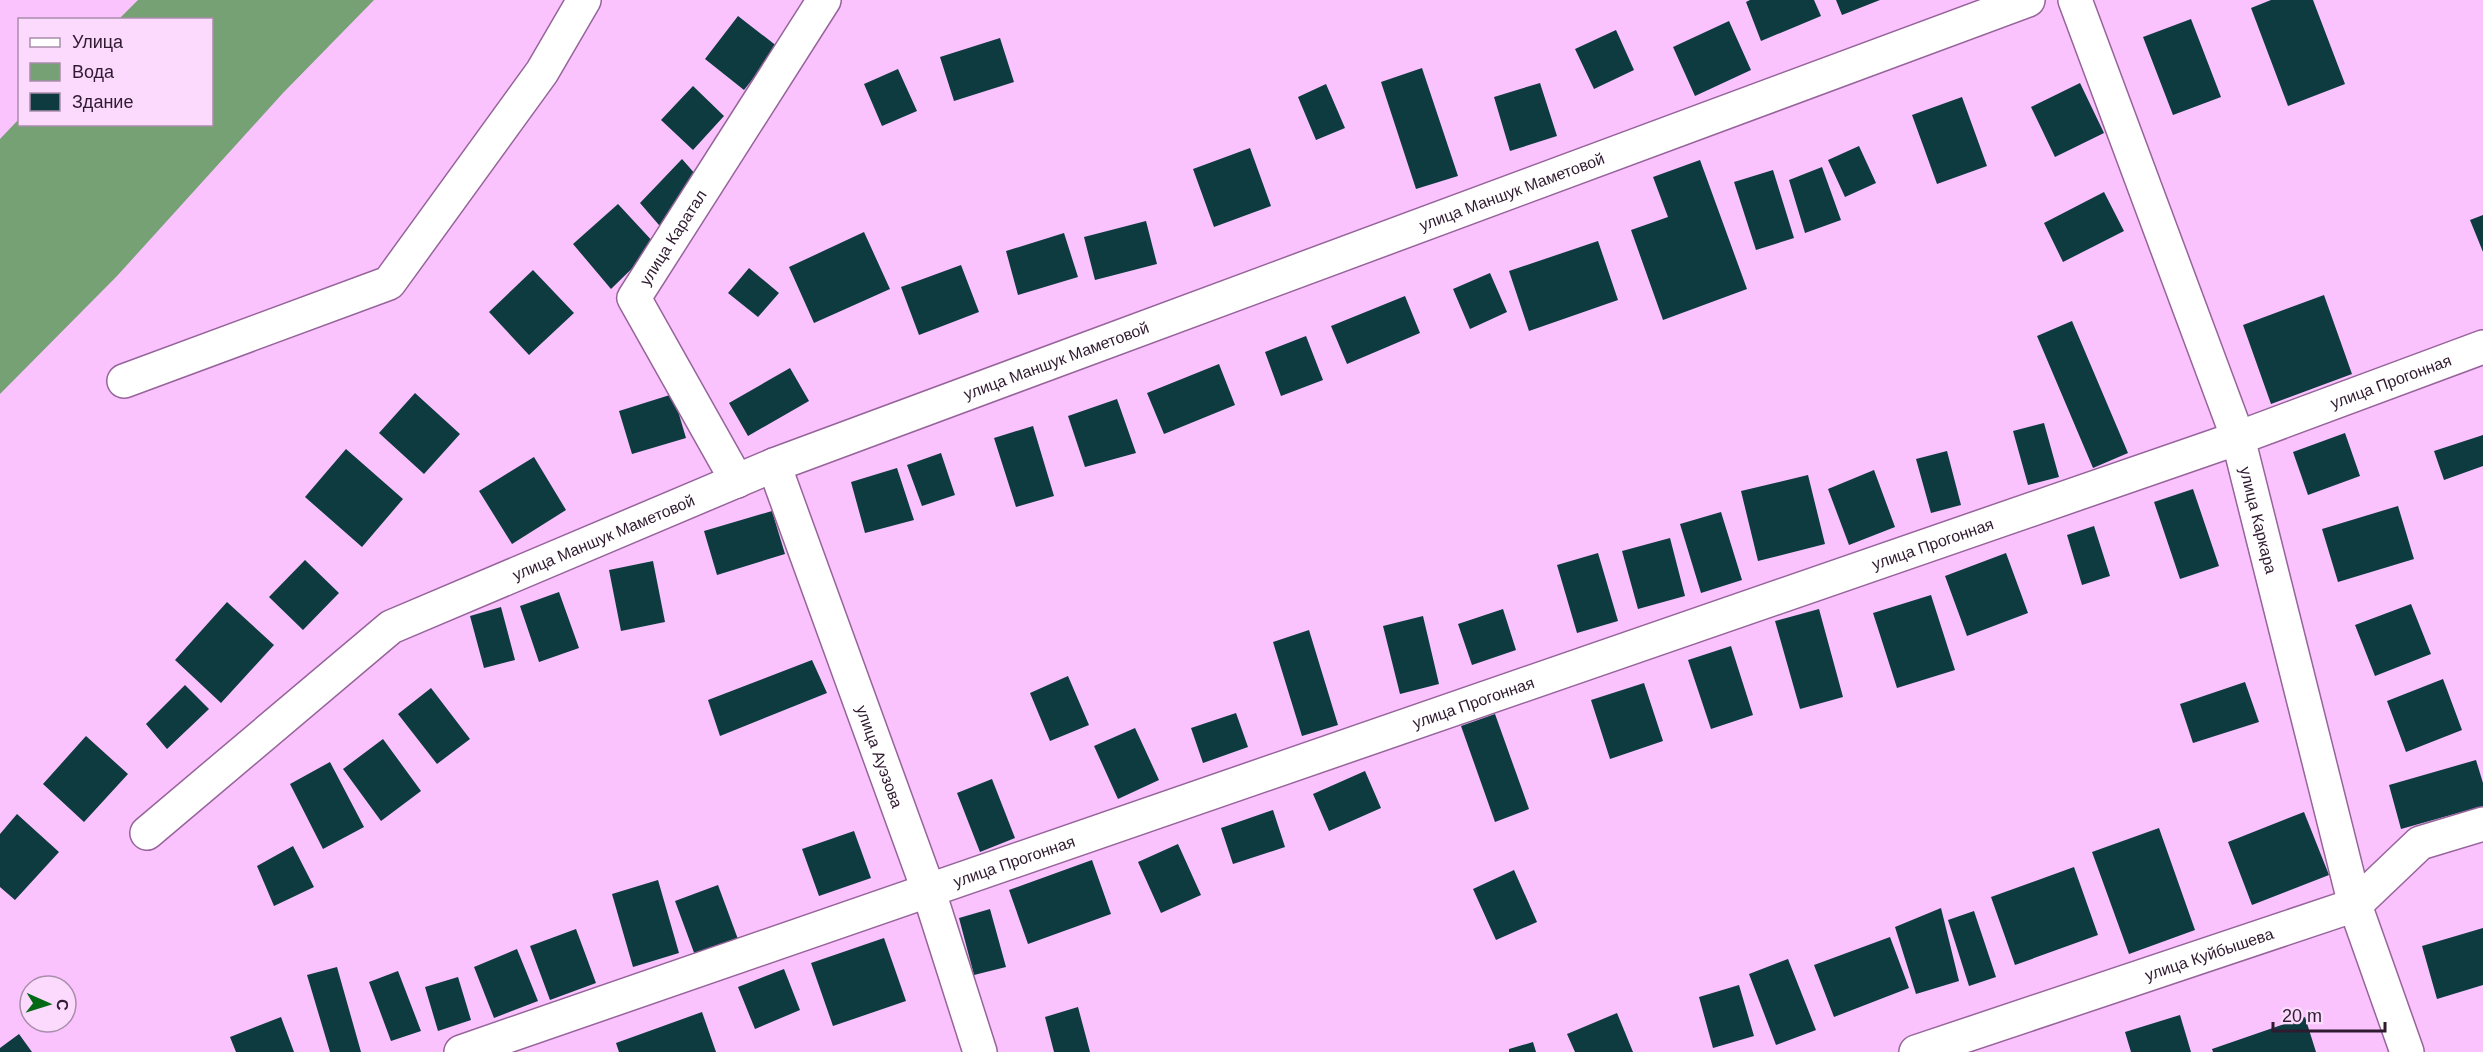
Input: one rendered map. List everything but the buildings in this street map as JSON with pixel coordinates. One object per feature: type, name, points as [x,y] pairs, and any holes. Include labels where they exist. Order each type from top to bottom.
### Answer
[{"type":"street","points":[[124,381],[389,283],[542,72],[584,0]]},
{"type":"street","name":"улица Каратал","points":[[737,481],[634,298],[824,0]]},
{"type":"street","name":"улица Маншук Маметовой","points":[[147,833],[391,627],[774,465],[2028,0]]},
{"type":"street","name":"улица Каркара","points":[[2075,0],[2238,438],[2355,905],[2407,1052]]},
{"type":"street","name":"улица Прогонная","points":[[461,1052],[2238,438],[2483,347]]},
{"type":"street","name":"улица Ауэзова","points":[[774,465],[928,889],[980,1052]]},
{"type":"street","name":"улица Куйбышева","points":[[1916,1052],[2355,905],[2420,843],[2483,824]]},
{"type":"water","points":[[138,0],[374,0],[283,93],[117,276],[0,394],[0,139],[18,120],[18,126],[213,126],[213,18],[120,18]]}]
